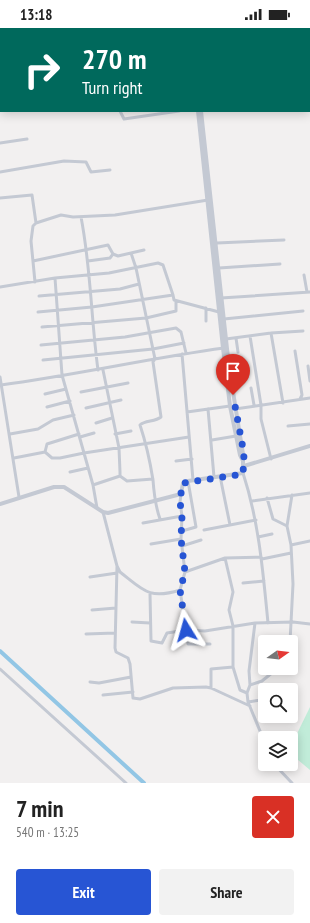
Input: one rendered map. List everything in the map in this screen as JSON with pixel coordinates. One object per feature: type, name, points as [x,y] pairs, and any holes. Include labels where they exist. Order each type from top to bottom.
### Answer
[{"type":"street","points":[[120,112],[124,119],[172,112]]},
{"type":"street","points":[[198,112],[219,268],[226,339],[225,348],[230,406],[244,466],[243,474],[252,500],[256,520],[268,623]]},
{"type":"street","points":[[201,112],[219,312],[244,454],[241,457]]},
{"type":"street","points":[[0,144],[27,139]]},
{"type":"street","points":[[0,172],[64,161],[86,162],[91,172],[110,170]]},
{"type":"street","points":[[0,198],[32,195],[36,222],[33,226],[31,241],[35,282]]},
{"type":"street","points":[[36,222],[60,216],[81,217],[115,215],[209,200]]},
{"type":"street","points":[[81,217],[88,250],[94,340],[98,370]]},
{"type":"street","points":[[216,243],[284,240]]},
{"type":"street","points":[[33,261],[108,245],[113,254],[118,256],[144,250]]},
{"type":"street","points":[[131,253],[136,268],[138,284],[155,359],[153,362],[161,417],[157,420],[141,423],[152,479],[154,502],[160,519]]},
{"type":"street","points":[[88,260],[110,258],[113,254]]},
{"type":"street","points":[[0,287],[55,278],[90,275],[158,263],[163,265],[174,300],[176,301],[176,311],[146,318],[94,324],[42,327]]},
{"type":"street","points":[[219,268],[280,264]]},
{"type":"street","points":[[221,298],[309,292],[304,276]]},
{"type":"street","points":[[55,278],[62,376],[93,484],[97,508]]},
{"type":"street","points":[[39,296],[120,289],[138,284]]},
{"type":"street","points":[[38,312],[142,301],[173,295]]},
{"type":"street","points":[[176,301],[219,312]]},
{"type":"street","points":[[206,308],[206,321]]},
{"type":"street","points":[[224,319],[302,311]]},
{"type":"street","points":[[41,345],[150,333],[176,328],[181,330],[186,353]]},
{"type":"street","points":[[226,339],[271,333],[303,331]]},
{"type":"street","points":[[271,333],[283,403]]},
{"type":"street","points":[[250,336],[262,419],[271,459]]},
{"type":"street","points":[[236,338],[238,352]]},
{"type":"street","points":[[44,360],[153,349],[184,343]]},
{"type":"street","points":[[1,385],[103,370],[186,353],[225,348]]},
{"type":"street","points":[[295,351],[302,395],[300,399]]},
{"type":"street","points":[[182,354],[193,480]]},
{"type":"street","points":[[308,366],[310,381]]},
{"type":"street","points":[[103,370],[119,448],[120,476]]},
{"type":"street","points":[[0,377],[19,496]]},
{"type":"street","points":[[82,392],[128,383]]},
{"type":"street","points":[[251,388],[254,405]]},
{"type":"street","points":[[45,394],[66,389]]},
{"type":"street","points":[[236,409],[254,405],[283,403],[310,398]]},
{"type":"street","points":[[86,408],[121,400]]},
{"type":"street","points":[[47,407],[70,401]]},
{"type":"street","points":[[187,412],[230,406]]},
{"type":"street","points":[[208,410],[212,440],[214,477]]},
{"type":"street","points":[[10,434],[38,429],[53,420],[74,415]]},
{"type":"street","points":[[96,423],[112,418]]},
{"type":"street","points":[[288,426],[310,424]]},
{"type":"street","points":[[115,434],[130,431]]},
{"type":"street","points":[[45,452],[47,444],[79,435],[94,433]]},
{"type":"street","points":[[212,440],[236,436]]},
{"type":"street","points":[[45,452],[52,458],[60,458],[189,437]]},
{"type":"street","points":[[244,466],[310,446]]},
{"type":"street","points":[[14,458],[45,452]]},
{"type":"street","points":[[176,461],[192,460]]},
{"type":"street","points":[[70,472],[88,468]]},
{"type":"street","points":[[210,644],[188,644],[180,590],[185,572],[181,539],[182,516],[180,502],[183,483],[193,480],[243,474]]},
{"type":"street","points":[[120,476],[127,481],[152,479]]},
{"type":"street","points":[[93,484],[120,476]]},
{"type":"street","points":[[220,476],[230,525]]},
{"type":"street","points":[[182,532],[196,527],[188,482]]},
{"type":"street","points":[[0,504],[19,496],[64,486],[103,512],[117,566],[120,572],[150,594],[167,594],[180,590]]},
{"type":"street","points":[[252,500],[310,493]]},
{"type":"street","points":[[103,512],[154,502],[182,494]]},
{"type":"street","points":[[291,635],[294,584],[291,545],[287,526],[292,494]]},
{"type":"street","points":[[267,498],[273,519],[287,526]]},
{"type":"street","points":[[143,523],[182,516]]},
{"type":"street","points":[[204,530],[256,520]]},
{"type":"street","points":[[258,537],[272,534]]},
{"type":"street","points":[[151,544],[181,539]]},
{"type":"street","points":[[182,546],[201,540]]},
{"type":"street","points":[[291,545],[310,541]]},
{"type":"street","points":[[185,572],[225,558],[261,557],[262,559],[291,553]]},
{"type":"street","points":[[225,558],[233,592],[230,607],[233,626],[233,667],[240,690],[247,693]]},
{"type":"street","points":[[117,566],[115,633],[116,652],[128,658],[133,698],[137,700],[173,688],[211,688],[250,706]]},
{"type":"street","points":[[90,577],[117,573]]},
{"type":"street","points":[[243,583],[264,581]]},
{"type":"street","points":[[150,594],[150,639],[152,642],[162,643],[167,633],[186,630],[205,630],[255,623],[293,622],[310,624]]},
{"type":"street","points":[[92,610],[116,608]]},
{"type":"street","points":[[132,622],[150,623]]},
{"type":"street","points":[[255,623],[249,671],[250,685],[247,693],[248,702],[260,731]]},
{"type":"street","points":[[86,634],[115,633]]},
{"type":"street","points":[[211,688],[211,669],[233,667]]},
{"type":"street","points":[[0,669],[126,783]]},
{"type":"street","points":[[250,685],[262,681],[269,675]]},
{"type":"street","points":[[90,682],[131,677]]},
{"type":"street","points":[[103,695],[133,692]]},
{"type":"street","points":[[248,702],[258,700]]},
{"type":"street","points":[[281,771],[292,783]]},
{"type":"green space","points":[[310,707],[310,770],[298,760],[298,732]]},
{"type":"waterway","points":[[0,651],[144,783]]},
{"type":"route","points":[[186,630],[180,590],[185,572],[181,539],[182,516],[180,502],[182,485],[183,483],[193,480],[243,474],[244,466],[242,459],[244,454],[233,395]]}]
